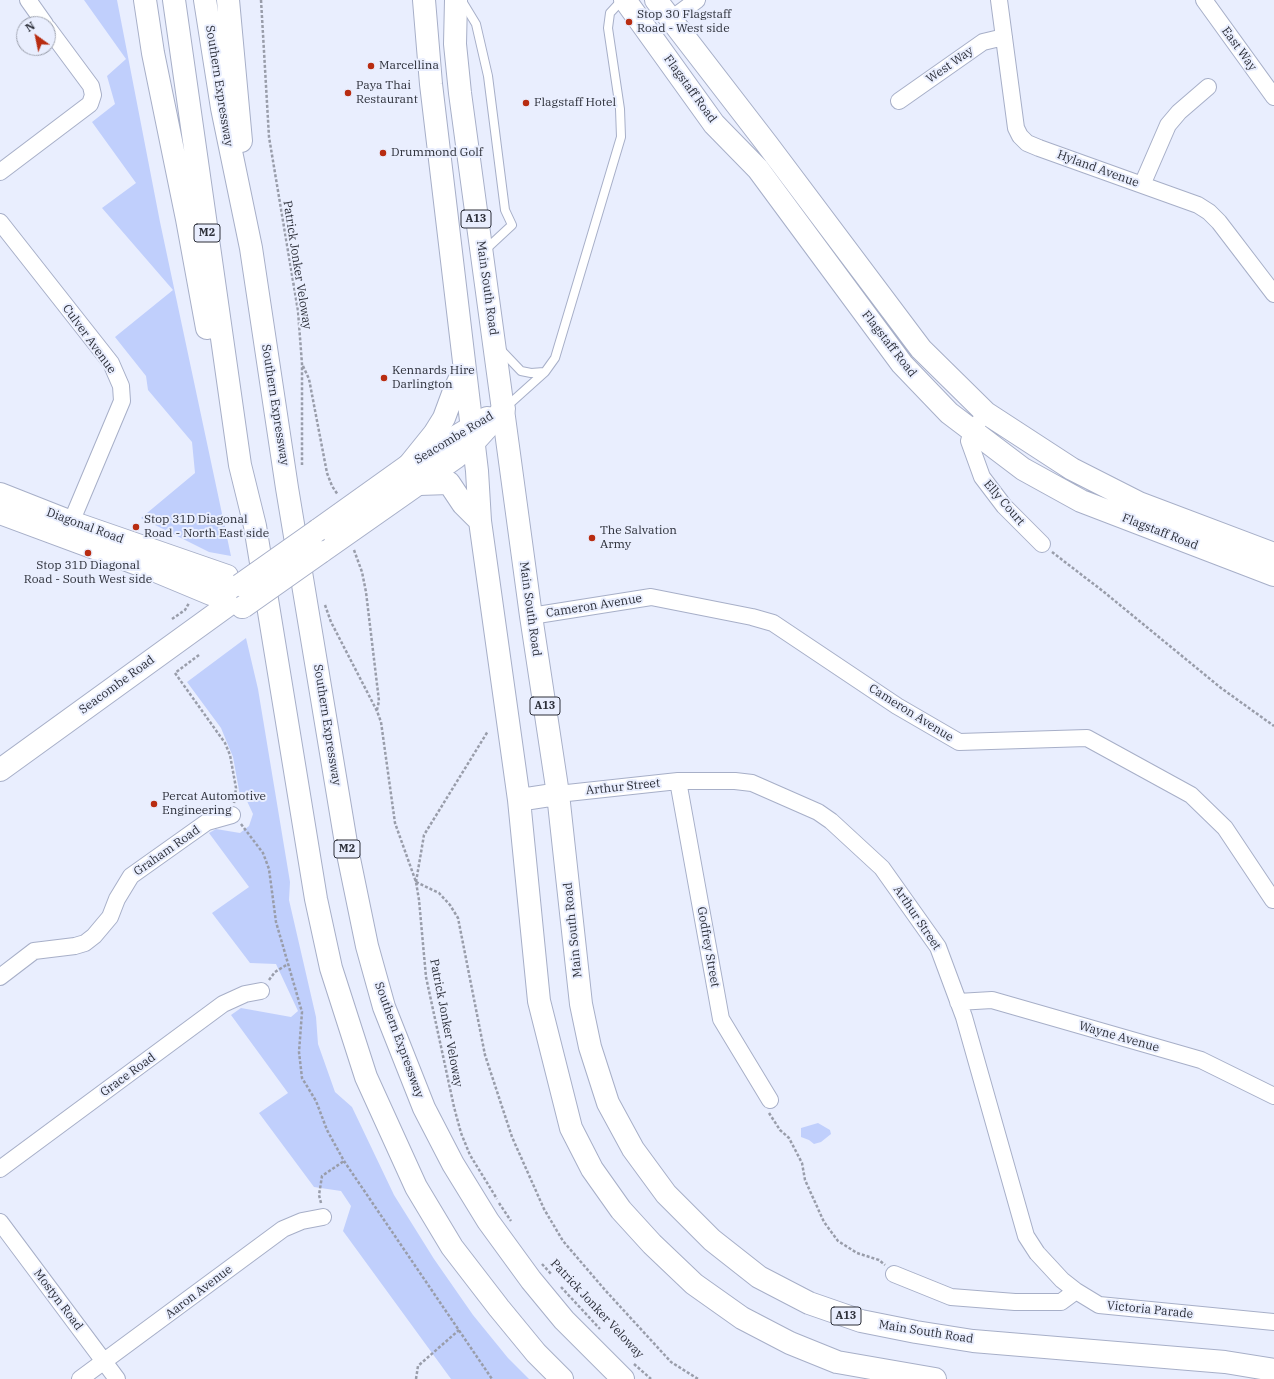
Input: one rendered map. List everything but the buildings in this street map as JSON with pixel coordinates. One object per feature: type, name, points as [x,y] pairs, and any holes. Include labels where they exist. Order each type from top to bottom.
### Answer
[{"type":"main road","points":[[145,0],[153,53],[187,219],[198,286],[210,344],[240,465]]},
{"type":"main road","name":"M2","points":[[174,0],[240,465],[255,526],[316,899],[331,968],[366,1077],[416,1186],[452,1246],[499,1308],[536,1353],[562,1379]]},
{"type":"main road","name":"Southern Expressway","points":[[206,0],[222,108],[251,248],[287,488],[347,849],[367,946],[384,1006],[424,1108],[453,1164],[488,1221],[531,1280],[600,1357],[626,1369]]},
{"type":"main road","name":"M2","points":[[228,0],[251,248]]},
{"type":"main road","name":"A13","points":[[424,0],[431,84],[473,434],[480,521],[519,800],[539,1001],[571,1128],[592,1169],[621,1210],[652,1244],[694,1284],[742,1318],[790,1343],[837,1362],[935,1379]]},
{"type":"main road","name":"Main South Road","points":[[456,0],[455,44],[457,65],[531,616],[558,794],[581,1004],[598,1076],[608,1103],[643,1165],[666,1194],[712,1240],[759,1277],[809,1303],[861,1321],[916,1332],[973,1340],[1225,1362],[1274,1370]]},
{"type":"main road","name":"Flagstaff Road","points":[[656,0],[767,144],[921,349],[986,413],[1072,469],[1133,499],[1274,554]]},
{"type":"main road","points":[[629,6],[670,20],[663,52]]},
{"type":"main road","name":"Flagstaff Road","points":[[629,6],[714,124],[758,169],[902,364],[950,413],[1023,469],[1080,501],[1274,575]]},
{"type":"main road","points":[[409,464],[434,434],[444,418],[464,369]]},
{"type":"main road","name":"Seacombe Road","points":[[239,597],[321,552],[419,484],[473,434],[504,409]]},
{"type":"main road","name":"Seacombe Road","points":[[0,770],[239,597],[318,530],[409,464],[473,434]]},
{"type":"main road","points":[[419,484],[449,483],[463,504],[480,521]]},
{"type":"main road","name":"Diagonal Road","points":[[0,494],[151,569],[211,594],[239,597]]},
{"type":"main road","name":"Diagonal Road","points":[[0,513],[68,529]]},
{"type":"main road","points":[[519,800],[558,794]]},
{"type":"street","points":[[28,0],[39,16]]},
{"type":"street","points":[[670,20],[697,0]]},
{"type":"street","name":"Hyland Avenue","points":[[999,0],[1016,128],[1020,136],[1027,143],[1033,146],[1198,205],[1209,212],[1219,222],[1274,294]]},
{"type":"street","name":"East Way","points":[[1204,0],[1274,97]]},
{"type":"street","name":"West Way","points":[[899,101],[983,42],[1004,37]]},
{"type":"street","points":[[0,172],[90,104],[93,95],[91,86],[56,39]]},
{"type":"street","points":[[1142,185],[1168,125],[1179,112],[1208,87]]},
{"type":"street","name":"Culver Avenue","points":[[0,222],[111,363],[121,386],[122,401],[68,529]]},
{"type":"street","points":[[972,431],[986,413]]},
{"type":"street","name":"Elly Court","points":[[972,431],[968,441],[982,477],[1004,506],[1042,544]]},
{"type":"street","name":"Cameron Avenue","points":[[531,616],[651,597],[752,617],[773,623],[897,706],[959,742],[1087,738],[1191,795],[1225,828],[1273,900]]},
{"type":"street","name":"Arthur Street","points":[[558,794],[678,781],[735,781],[752,783],[818,812],[831,821],[882,868],[938,947],[958,1002],[1026,1236],[1037,1253],[1062,1280],[1076,1291]]},
{"type":"street","name":"Godfrey Street","points":[[678,781],[721,1019],[767,1095]]},
{"type":"street","name":"Graham Road","points":[[0,977],[34,951],[85,943],[94,936],[110,917],[117,899],[131,876],[207,822],[232,815]]},
{"type":"street","name":"Grace Road","points":[[0,1169],[223,1004],[244,994],[261,991]]},
{"type":"street","name":"Wayne Avenue","points":[[958,1002],[992,1000],[1201,1060],[1274,1096]]},
{"type":"street","name":"Aaron Avenue","points":[[80,1379],[283,1229],[302,1221],[323,1217]]},
{"type":"street","name":"Mostyn Road","points":[[0,1222],[117,1379]]},
{"type":"street","points":[[894,1274],[951,1297],[1015,1302],[1061,1302],[1076,1291]]},
{"type":"street","name":"Victoria Parade","points":[[1076,1291],[1099,1305],[1274,1322]]},
{"type":"lane","points":[[461,0],[476,24],[488,76],[505,210],[512,225],[482,253]]},
{"type":"lane","points":[[504,409],[545,372],[555,358],[558,349],[620,137],[620,109],[608,28],[610,13],[629,6]]},
{"type":"lane","points":[[495,344],[521,371],[531,373],[545,372]]},
{"type":"path","name":"Patrick Jonker Veloway","points":[[261,0],[269,137],[298,311],[302,364],[302,468]]},
{"type":"path","points":[[302,364],[309,379],[329,480],[347,509]]},
{"type":"path","points":[[345,535],[354,551],[362,572],[379,701],[377,711]]},
{"type":"path","points":[[1042,544],[1104,592],[1221,688],[1274,726]]},
{"type":"path","name":"Patrick Jonker Veloway","points":[[324,602],[331,622],[377,711],[381,722],[395,823],[416,882],[426,977],[461,1133],[470,1154],[512,1222]]},
{"type":"path","points":[[199,655],[175,673],[225,743],[230,755],[236,788],[232,815],[249,832],[263,853],[269,869],[276,922],[302,1012],[300,1052],[302,1078],[316,1101],[344,1161],[492,1379]]},
{"type":"path","points":[[488,731],[424,835],[416,882],[439,893],[450,905],[458,918],[485,1055],[512,1137],[544,1209],[563,1241],[610,1296],[671,1362],[698,1379]]},
{"type":"path","points":[[261,991],[275,972],[288,964]]},
{"type":"path","points":[[767,1095],[768,1111],[780,1130],[789,1138],[802,1162],[805,1180],[824,1222],[838,1241],[857,1253],[879,1260],[894,1274]]},
{"type":"path","points":[[323,1217],[319,1195],[322,1176],[344,1161]]},
{"type":"path","name":"Patrick Jonker Veloway","points":[[541,1262],[554,1278]]},
{"type":"path","name":"Patrick Jonker Veloway","points":[[558,1284],[603,1332]]},
{"type":"path","points":[[416,1379],[418,1366],[459,1330]]},
{"type":"path","name":"Patrick Jonker Veloway","points":[[626,1369],[651,1379]]},
{"type":"shaded area","points":[[84,0],[117,0],[160,222],[231,556],[209,552],[141,518],[195,473],[192,442],[148,390],[146,376],[115,337],[173,290],[102,208],[136,183],[92,122],[115,104],[107,76],[126,59]]},
{"type":"shaded area","points":[[246,638],[258,689],[290,882],[289,900],[316,1017],[318,1044],[335,1092],[352,1107],[394,1195],[434,1259],[473,1315],[508,1358],[529,1379],[451,1379],[343,1231],[351,1206],[341,1191],[314,1187],[259,1113],[288,1093],[231,1015],[241,1008],[291,1017],[298,1011],[276,964],[250,963],[212,913],[249,887],[209,833],[216,829],[240,833],[249,826],[253,814],[247,801],[240,796],[233,757],[221,728],[187,682]]},
{"type":"shaded area","points":[[818,1123],[830,1130],[831,1134],[821,1142],[814,1144],[801,1137],[801,1128]]},
{"type":"place","name":"Stop 30 Flagstaff Road - West side","points":[[629,22]]},
{"type":"place","name":"Marcellina","points":[[371,66]]},
{"type":"place","name":"Paya Thai Restaurant","points":[[348,93]]},
{"type":"place","name":"Flagstaff Hotel","points":[[526,103]]},
{"type":"place","name":"Drummond Golf","points":[[383,153]]},
{"type":"place","name":"Kennards Hire Darlington","points":[[384,378]]},
{"type":"place","name":"Stop 31D Diagonal Road - North East side","points":[[136,527]]},
{"type":"place","name":"The Salvation Army","points":[[592,538]]},
{"type":"place","name":"Stop 31D Diagonal Road - South West side","points":[[88,553]]},
{"type":"place","name":"Percat Automotive Engineering","points":[[154,804]]}]
